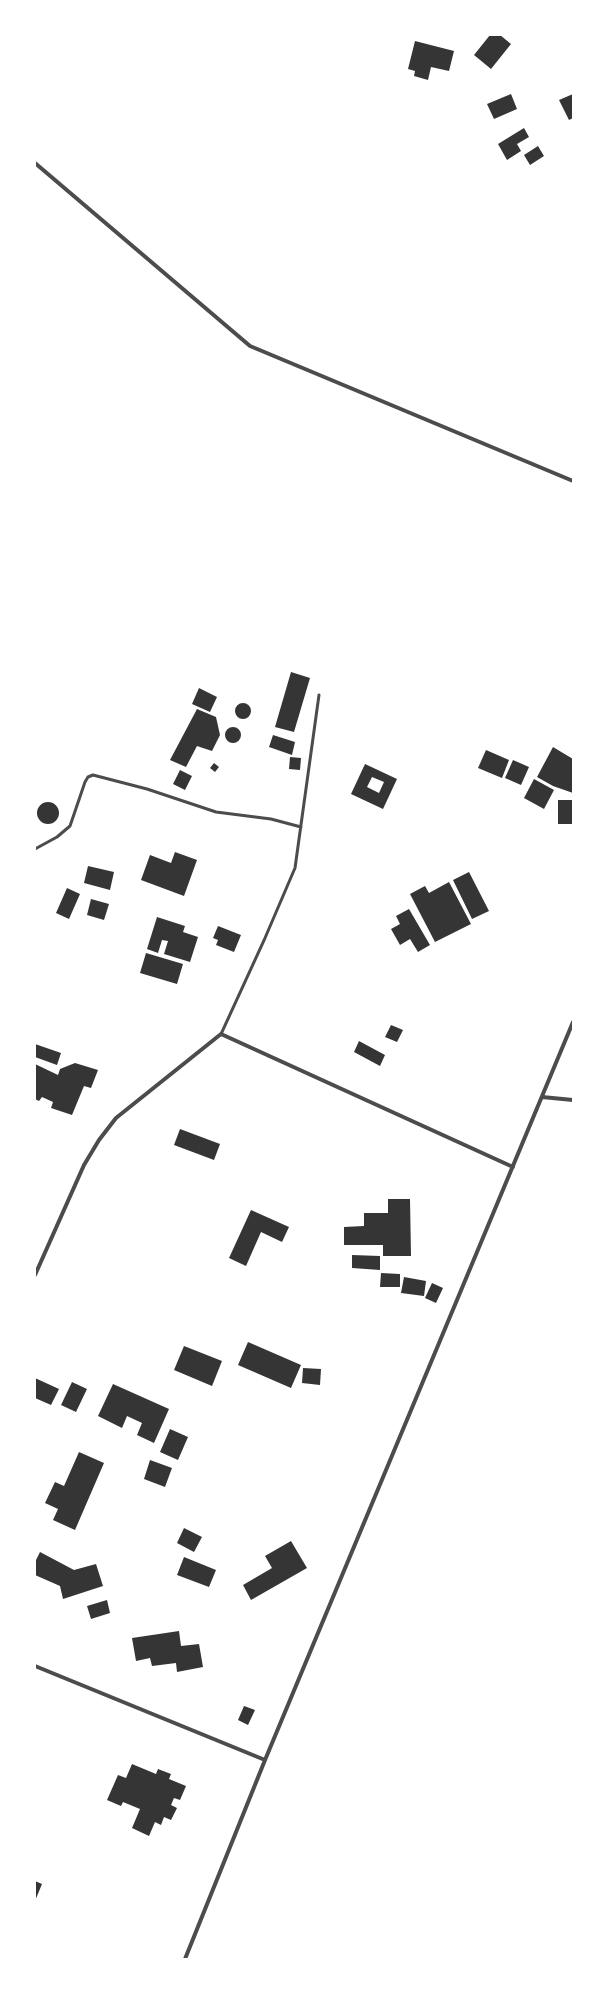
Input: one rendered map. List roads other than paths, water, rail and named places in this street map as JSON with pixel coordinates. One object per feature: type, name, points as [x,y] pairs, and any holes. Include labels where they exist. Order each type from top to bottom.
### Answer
[{"type":"street","points":[[35,163],[250,346],[573,481]]},
{"type":"street","points":[[185,1959],[265,1760],[573,1022]]},
{"type":"street","points":[[35,1275],[84,1165],[99,1140],[116,1118],[221,1034],[513,1167]]},
{"type":"street","points":[[542,1097],[573,1100]]},
{"type":"street","points":[[35,1666],[265,1760]]},
{"type":"lane","points":[[221,1034],[284,897],[294,868],[319,695]]},
{"type":"lane","points":[[35,848],[57,836],[70,826],[85,782],[88,777],[93,775],[216,812],[270,819],[301,827]]}]
